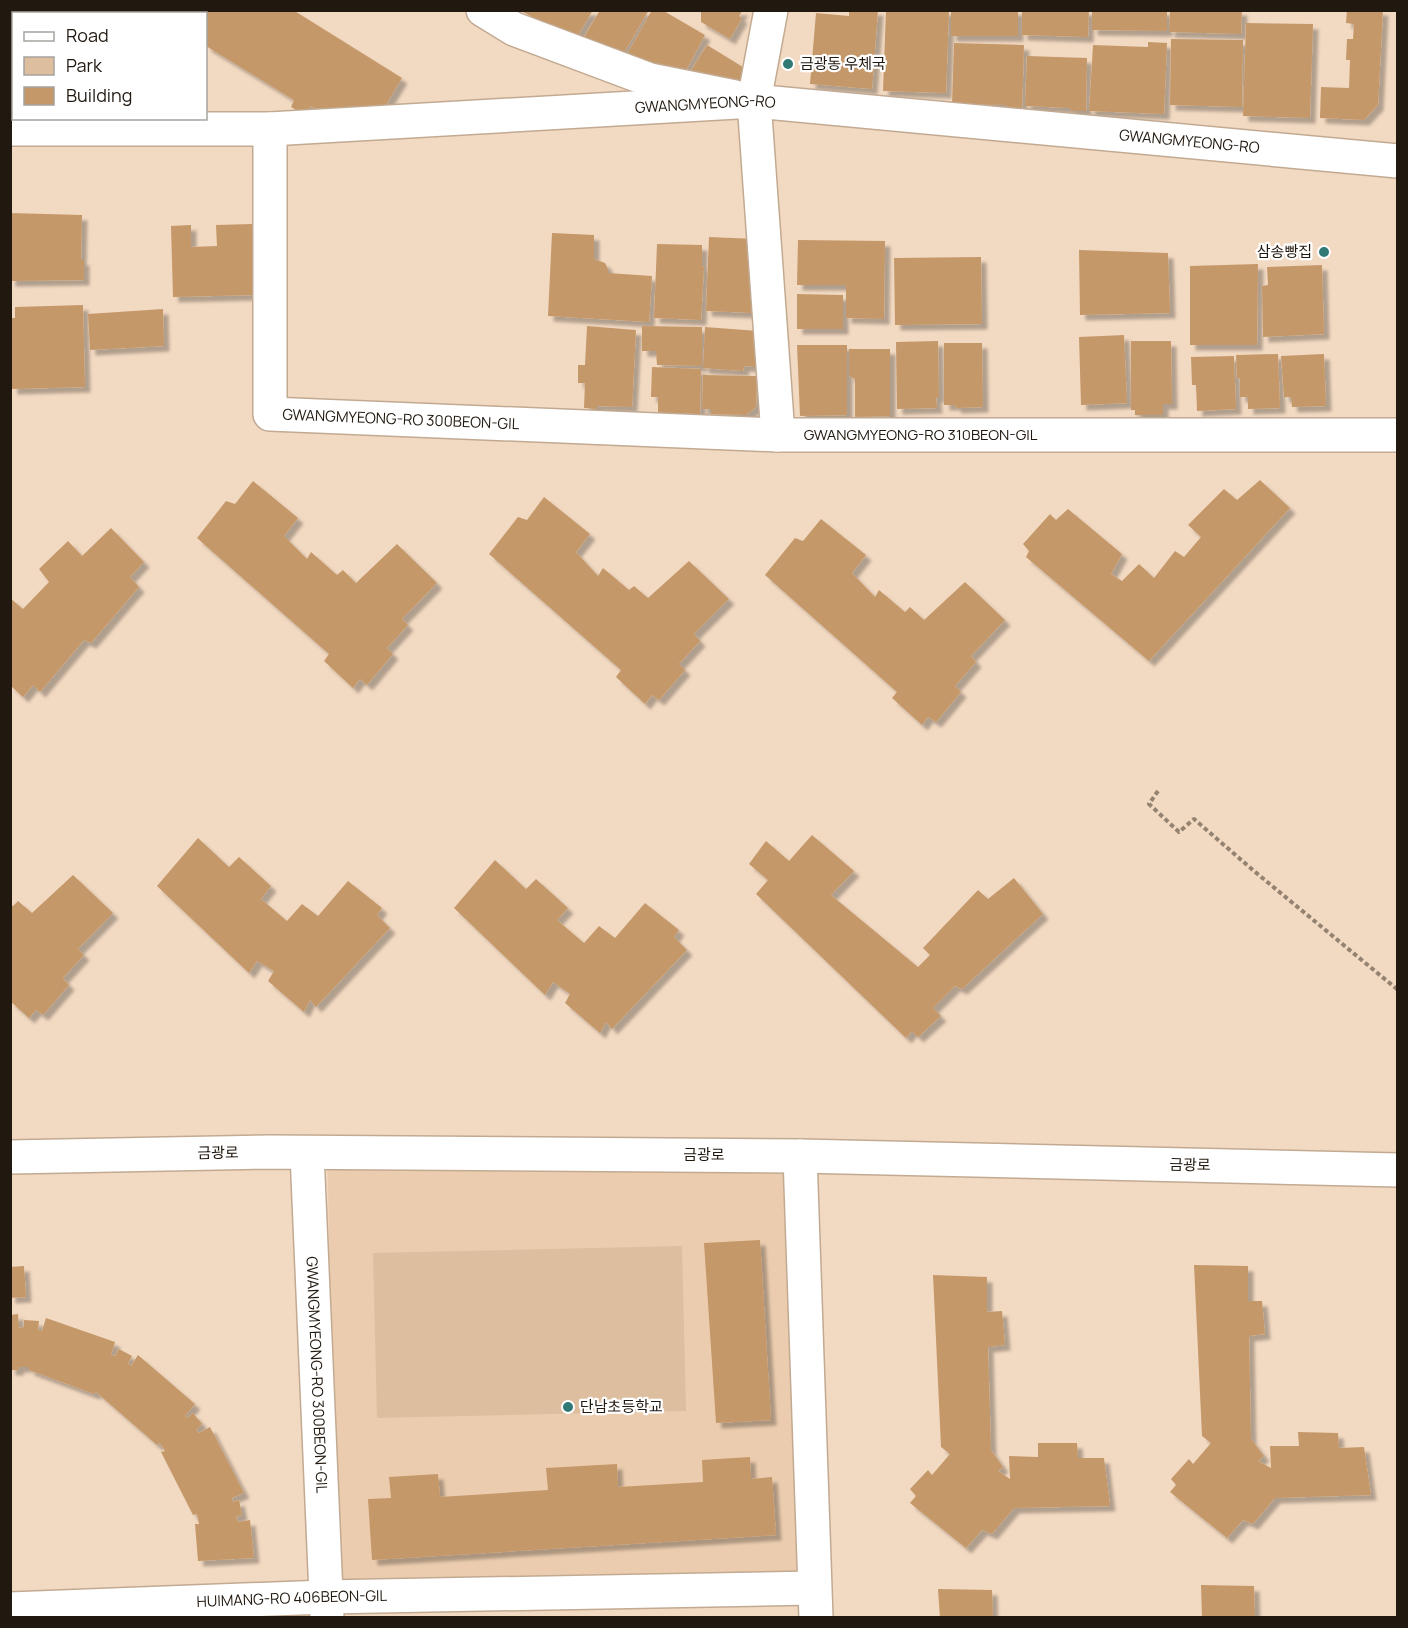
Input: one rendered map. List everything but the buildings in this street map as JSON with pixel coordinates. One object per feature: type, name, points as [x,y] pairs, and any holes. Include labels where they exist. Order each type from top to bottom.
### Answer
[{"type":"street","points":[[483,10],[514,29],[650,80],[754,101]]},
{"type":"street","points":[[771,10],[754,101],[778,435]]},
{"type":"street","name":"GWANGMYEONG-RO","points":[[10,129],[270,129],[754,101],[1398,161]]},
{"type":"street","name":"GWANGMYEONG-RO 300BEON-GIL","points":[[270,129],[270,414],[778,435]]},
{"type":"street","name":"GWANGMYEONG-RO 310BEON-GIL","points":[[778,435],[1398,435]]},
{"type":"street","name":"GWANGMYEONG-RO 300BEON-GIL","points":[[306,1153],[326,1607]]},
{"type":"street","name":"금광로","points":[[10,1157],[306,1153],[800,1156],[1398,1170]]},
{"type":"street","points":[[800,1156],[815,1603]]},
{"type":"street","name":"HUIMANG-RO 406BEON-GIL","points":[[10,1609],[815,1603]]},
{"type":"path","points":[[1158,791],[1149,804],[1179,832],[1194,819],[1398,990]]},
{"type":"shaded area","name":"단남초등학교","points":[[327,1153],[800,1156],[814,1588],[325,1597],[329,1227]]},
{"type":"green space","points":[[682,1246],[686,1411],[377,1418],[373,1253]]},
{"type":"place","name":"금광동 우체국","points":[[788,64]]},
{"type":"place","name":"삼송빵집","points":[[1324,252]]},
{"type":"place","name":"단남초등학교","points":[[568,1407]]}]
